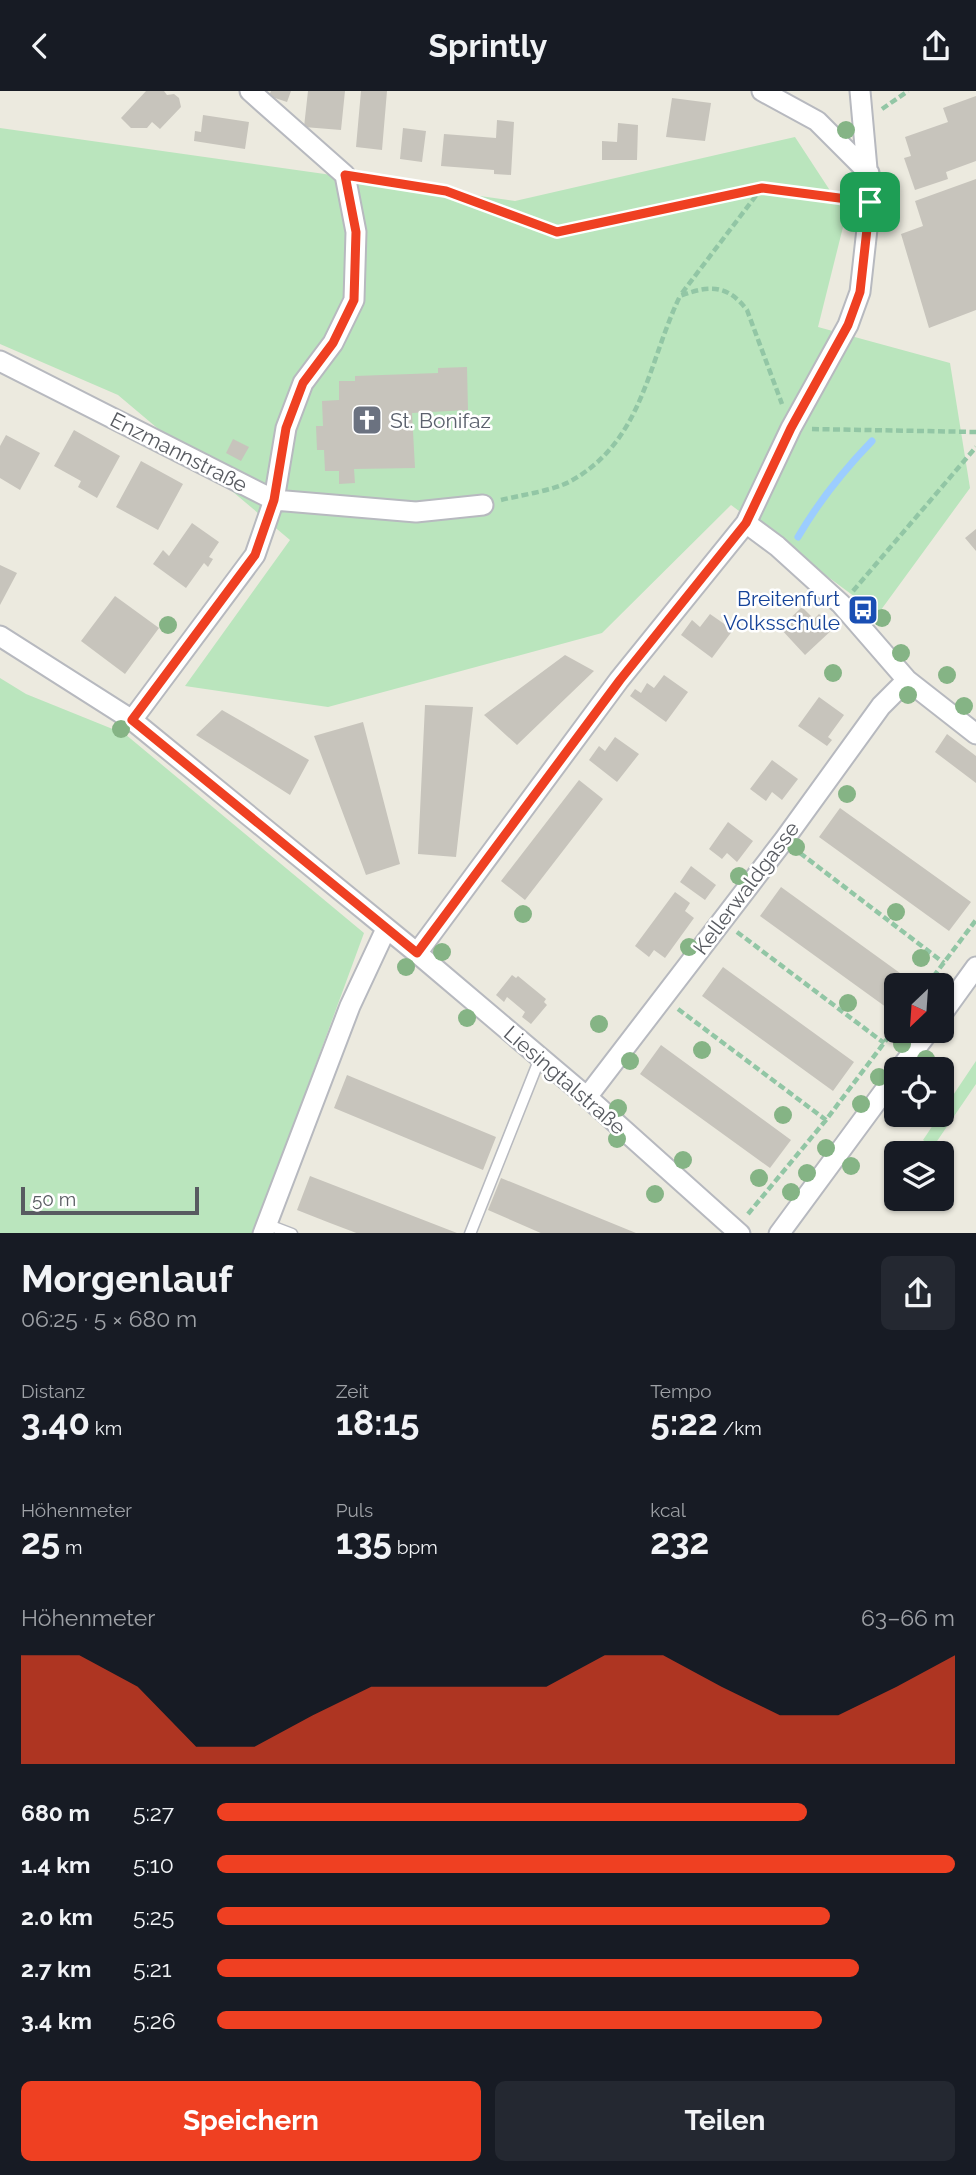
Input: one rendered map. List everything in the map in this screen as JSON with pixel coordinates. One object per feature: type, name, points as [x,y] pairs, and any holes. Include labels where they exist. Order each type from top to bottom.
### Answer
[{"type":"street","points":[[132,720],[255,555],[274,500],[286,428],[303,383],[333,343],[354,300],[356,232],[345,175],[250,91]]},
{"type":"street","points":[[762,91],[817,121],[869,173]]},
{"type":"street","points":[[417,953],[620,680],[746,523],[791,428],[848,325],[860,292],[870,202],[860,91]]},
{"type":"street","name":"Enzmannstraße","points":[[0,361],[274,500],[416,512],[483,505]]},
{"type":"street","points":[[746,523],[777,546],[841,604],[907,680],[976,734]]},
{"type":"street","name":"Liesingtalstraße","points":[[0,636],[132,720],[417,953],[587,1097],[738,1231]]},
{"type":"street","name":"Kellerwaldgasse","points":[[587,1097],[784,840],[881,706],[907,680]]},
{"type":"street","points":[[265,1229],[350,1006],[386,929]]},
{"type":"street","points":[[954,997],[976,967]]},
{"type":"street","points":[[909,1057],[920,1043]]},
{"type":"street","points":[[780,1233],[884,1091]]},
{"type":"lane","points":[[470,1233],[540,1058]]},
{"type":"lane","points":[[265,1229],[287,1233]]},
{"type":"path","points":[[863,120],[908,91]]},
{"type":"path","points":[[345,175],[446,191],[557,232],[762,188],[870,202]]},
{"type":"path","points":[[483,505],[567,483],[604,459],[623,435],[680,296],[762,188]]},
{"type":"path","points":[[680,296],[700,288],[717,288],[737,297],[747,310],[791,428],[976,432]]},
{"type":"path","points":[[841,604],[976,447]]},
{"type":"path","points":[[784,840],[944,963]]},
{"type":"path","points":[[936,973],[976,920]]},
{"type":"path","points":[[722,921],[884,1043],[738,1231]]},
{"type":"path","points":[[663,998],[826,1120]]},
{"type":"green space","points":[[0,128],[515,201],[795,137],[846,215],[818,327],[950,363],[970,488],[878,614],[731,505],[602,633],[328,707],[185,686],[290,540],[118,395],[0,344]]},
{"type":"green space","points":[[0,678],[26,694],[125,734],[364,933],[254,1233],[0,1233]]},
{"type":"green space","points":[[976,1061],[976,1084],[954,1116],[954,1094]]},
{"type":"green space","points":[[932,1127],[947,1127],[937,1141],[923,1140]]},
{"type":"building","points":[[146,91],[164,91],[167,95],[174,94],[179,98],[181,107],[160,129],[152,122],[147,128],[131,128],[121,118]]},
{"type":"building","points":[[271,91],[291,91],[287,102],[269,96]]},
{"type":"building","points":[[308,91],[345,91],[341,130],[304,127]]},
{"type":"building","points":[[361,91],[387,91],[382,150],[356,147]]},
{"type":"building","points":[[976,96],[976,161],[946,172],[948,179],[915,190],[904,158],[911,156],[905,137],[948,122],[943,108]]},
{"type":"building","points":[[672,98],[711,103],[705,141],[666,137]]},
{"type":"building","points":[[203,115],[249,122],[245,149],[194,141],[195,131],[201,132]]},
{"type":"building","points":[[497,120],[514,122],[511,175],[494,174],[494,170],[441,166],[444,134],[496,138]]},
{"type":"building","points":[[618,123],[638,125],[637,160],[602,160],[602,141],[617,142]]},
{"type":"building","points":[[403,128],[426,131],[422,162],[400,159]]},
{"type":"building","points":[[976,179],[976,310],[929,328],[901,234],[923,226],[915,201]]},
{"type":"building","name":"St. Bonifaz","points":[[467,367],[468,410],[412,413],[415,468],[354,469],[355,483],[339,484],[339,471],[325,471],[324,450],[317,450],[316,426],[323,426],[322,401],[339,400],[339,381],[355,381],[355,376],[438,373],[438,368]]},
{"type":"building","points":[[74,430],[120,456],[97,498],[78,487],[81,481],[54,466]]},
{"type":"building","points":[[6,435],[40,453],[20,490],[0,478],[0,446]]},
{"type":"building","points":[[233,439],[249,447],[241,461],[226,453]]},
{"type":"building","points":[[141,461],[183,484],[158,530],[116,507]]},
{"type":"building","points":[[192,523],[219,542],[209,557],[213,559],[208,567],[204,563],[186,588],[153,564],[163,550],[169,556]]},
{"type":"building","points":[[976,529],[976,551],[965,538]]},
{"type":"building","points":[[0,565],[17,573],[0,605]]},
{"type":"building","points":[[115,596],[159,628],[125,674],[81,641]]},
{"type":"building","points":[[802,607],[814,619],[819,614],[834,628],[805,655],[780,628]]},
{"type":"building","points":[[710,614],[733,630],[712,658],[681,635],[692,620],[700,627]]},
{"type":"building","points":[[565,655],[594,671],[517,745],[484,715]]},
{"type":"building","points":[[664,675],[688,692],[666,722],[630,696],[635,689],[641,693],[647,683],[654,688]]},
{"type":"building","points":[[819,697],[844,715],[828,737],[832,740],[827,746],[798,726]]},
{"type":"building","points":[[425,705],[473,707],[456,857],[418,854]]},
{"type":"building","points":[[222,710],[309,760],[290,795],[196,735]]},
{"type":"building","points":[[363,722],[400,864],[366,875],[314,736]]},
{"type":"building","points":[[947,734],[976,756],[976,783],[935,752]]},
{"type":"building","points":[[615,737],[639,754],[617,782],[589,760],[599,746],[605,751]]},
{"type":"building","points":[[772,760],[798,779],[782,800],[772,792],[766,801],[750,789]]},
{"type":"building","points":[[579,780],[603,799],[525,900],[501,881]]},
{"type":"building","points":[[840,808],[971,902],[949,931],[819,837]]},
{"type":"building","points":[[728,822],[753,841],[737,862],[727,853],[722,859],[709,849]]},
{"type":"building","points":[[691,866],[716,885],[705,900],[680,882]]},
{"type":"building","points":[[781,887],[900,973],[884,973],[884,1006],[760,916]]},
{"type":"building","points":[[675,892],[690,903],[685,911],[694,918],[665,958],[654,950],[649,957],[635,946]]},
{"type":"building","points":[[723,967],[854,1062],[833,1091],[702,996]]},
{"type":"building","points":[[512,975],[516,978],[518,976],[546,999],[544,1002],[547,1005],[531,1024],[522,1017],[525,1012],[507,997],[504,1002],[496,995]]},
{"type":"building","points":[[661,1045],[791,1140],[770,1168],[640,1074]]},
{"type":"building","points":[[347,1075],[496,1137],[483,1170],[334,1108]]},
{"type":"building","points":[[310,1176],[457,1233],[356,1233],[297,1210]]},
{"type":"building","points":[[501,1178],[636,1233],[541,1233],[488,1210]]},
{"type":"waterway","points":[[798,537],[832,487],[872,441]]},
{"type":"place","name":"St. Bonifaz","points":[[367,420]]},
{"type":"place","name":"Breitenfurt Volksschule","points":[[863,610]]},
{"type":"route","points":[[345,175],[446,191],[557,232],[762,188],[870,202],[860,292],[848,325],[791,428],[746,523],[620,680],[417,953],[132,720],[255,555],[274,500],[286,428],[303,383],[333,343],[354,300],[356,232],[345,175]]}]
